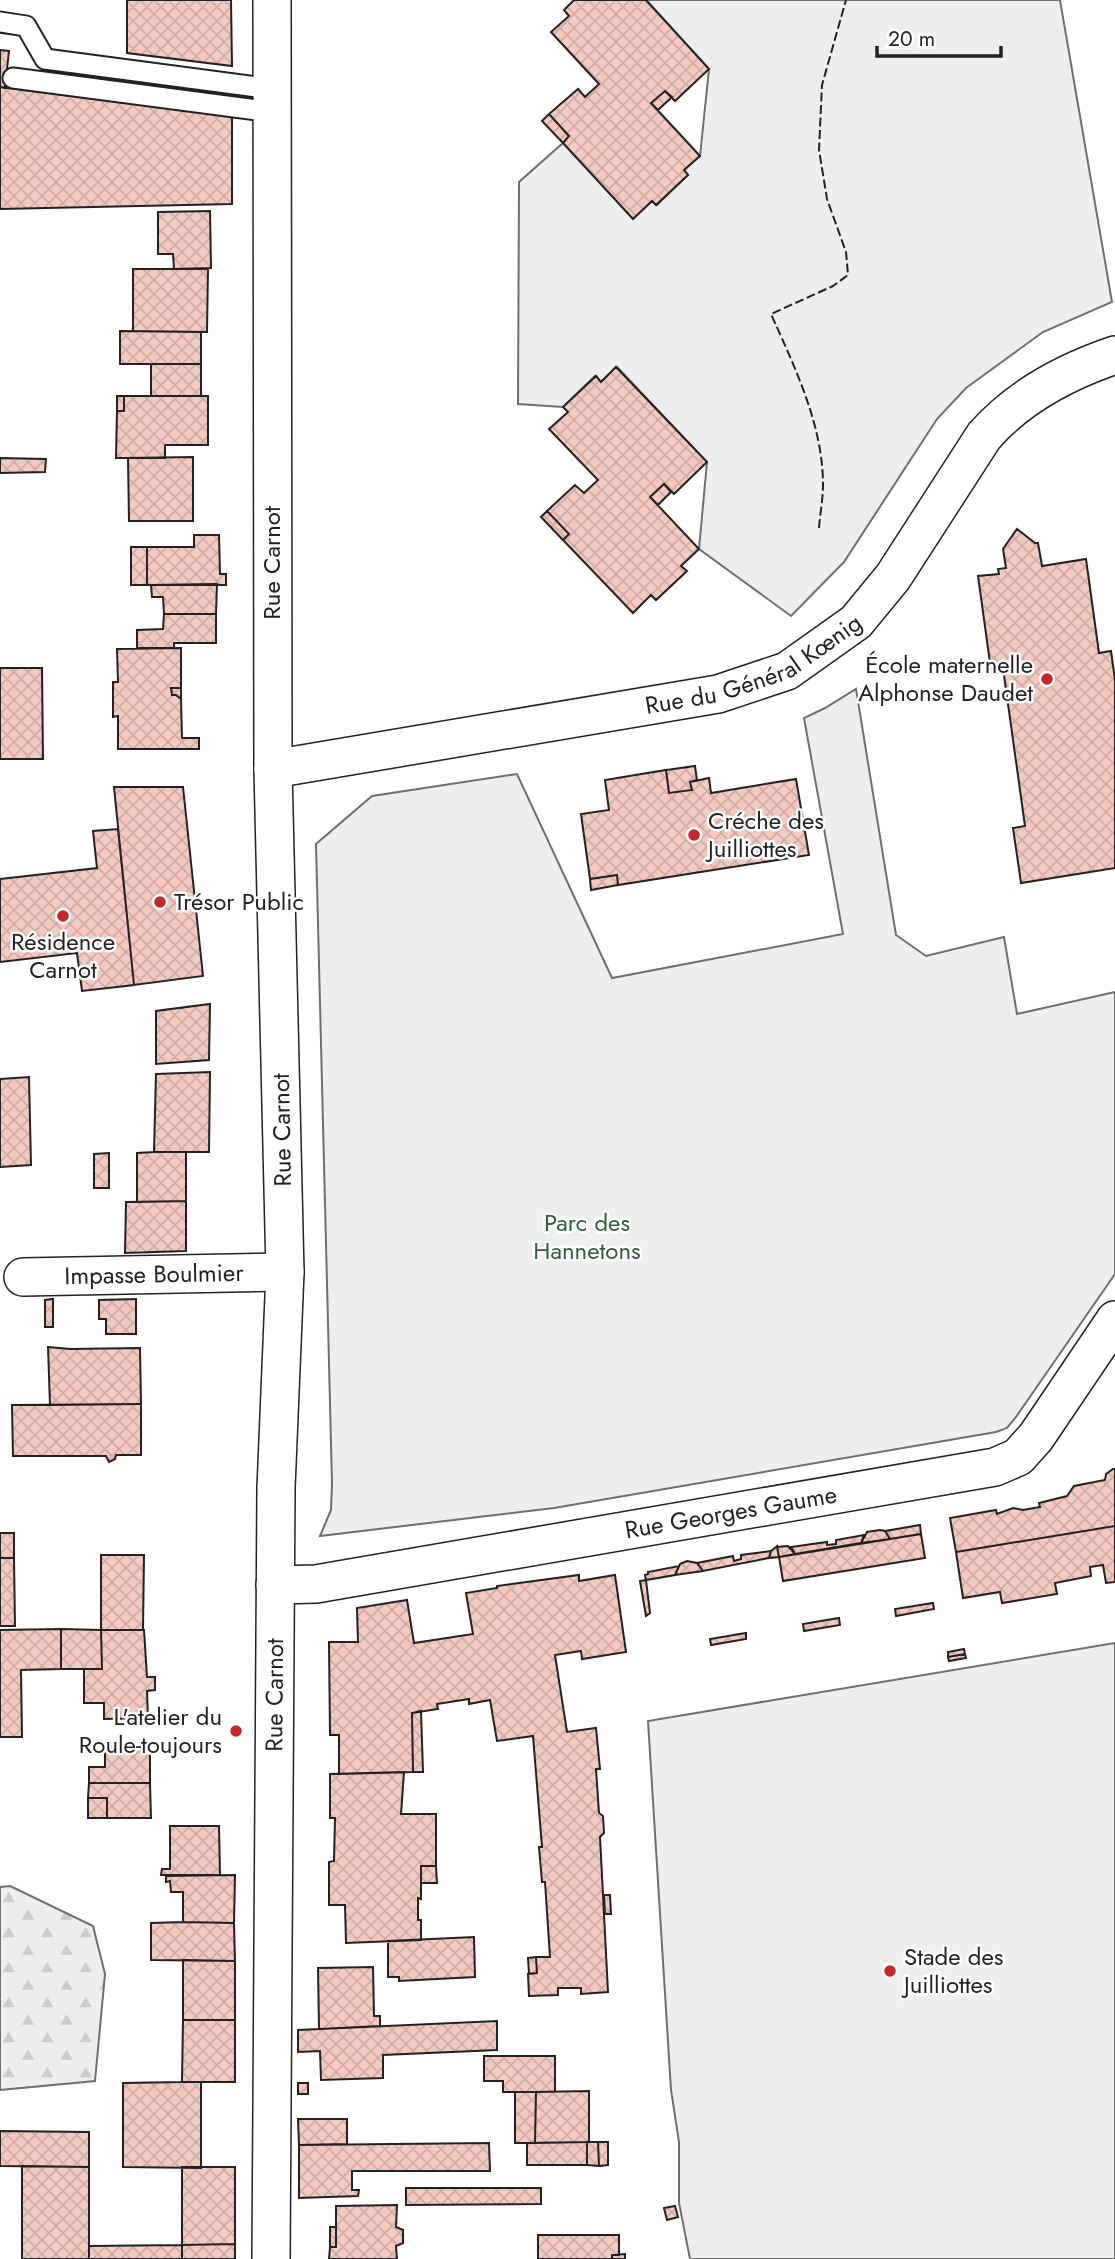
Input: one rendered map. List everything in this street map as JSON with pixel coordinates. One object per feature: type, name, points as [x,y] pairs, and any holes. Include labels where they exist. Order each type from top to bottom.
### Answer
[{"type":"street","name":"Rue Carnot","points":[[271,2259],[276,1488],[285,1272],[273,769],[272,0]]},
{"type":"street","name":"Rue du Général Kœnig","points":[[273,769],[718,694],[787,671],[856,622],[893,578],[995,423],[1044,385],[1115,355]]},
{"type":"street","name":"Impasse Boulmier","points":[[23,1277],[285,1272]]},
{"type":"street","name":"Rue Georges Gaume","points":[[275,1585],[316,1584],[995,1467],[1018,1457],[1036,1437],[1115,1320]]},
{"type":"lane","points":[[0,22],[26,26],[45,59],[272,100]]},
{"type":"lane","points":[[13,78],[216,104],[272,100]]},
{"type":"green space","points":[[646,0],[1060,0],[1112,302],[1043,332],[966,388],[937,419],[844,562],[791,616],[699,549],[707,462],[617,367],[601,382],[595,376],[563,407],[518,404],[519,182],[563,143],[632,217],[652,201],[657,205],[688,175],[684,170],[700,156],[709,69]]},
{"type":"green space","name":"Parc des Hannetons","points":[[856,689],[896,935],[926,956],[1004,937],[1017,1014],[1115,992],[1115,1274],[1016,1417],[1007,1428],[996,1432],[554,1508],[320,1536],[331,1510],[332,1483],[316,844],[372,796],[517,774],[612,978],[843,934],[804,718]]},
{"type":"green space","name":"Stade des Juilliottes","points":[[1115,1643],[1115,2259],[690,2259],[679,2203],[679,2142],[671,2090],[648,1721]]},
{"type":"green space","points":[[10,1886],[93,1926],[105,1974],[95,2081],[0,2090],[0,1887]]},
{"type":"building","points":[[127,0],[231,0],[232,66],[127,53]]},
{"type":"building","points":[[574,0],[646,0],[709,69],[675,101],[665,91],[651,103],[700,156],[684,170],[688,175],[656,205],[652,201],[633,219],[563,143],[569,136],[549,114],[578,89],[585,97],[599,84],[551,32],[569,16],[564,10]]},
{"type":"building","points":[[0,50],[9,51],[5,88],[0,87]]},
{"type":"building","points":[[0,87],[232,116],[232,204],[0,209]]},
{"type":"building","points":[[665,91],[672,97],[658,110],[651,103]]},
{"type":"building","points":[[549,114],[569,136],[563,143],[542,121]]},
{"type":"building","points":[[210,211],[211,268],[174,269],[173,254],[158,254],[158,212]]},
{"type":"building","points":[[133,269],[208,269],[207,332],[133,331]]},
{"type":"building","points":[[120,331],[201,332],[201,364],[120,364]]},
{"type":"building","points":[[151,364],[201,364],[201,396],[151,396]]},
{"type":"building","points":[[616,367],[707,462],[674,494],[664,484],[650,497],[699,549],[681,566],[687,571],[656,600],[651,595],[633,613],[563,540],[569,534],[547,511],[575,485],[584,493],[598,480],[549,429],[568,412],[563,407],[596,376],[601,382]]},
{"type":"building","points":[[117,396],[124,396],[124,411],[117,411]]},
{"type":"building","points":[[124,396],[208,396],[208,445],[165,445],[165,458],[116,458],[117,411],[124,411]]},
{"type":"building","points":[[193,457],[193,521],[129,521],[128,458]]},
{"type":"building","points":[[0,458],[46,459],[45,472],[0,473]]},
{"type":"building","points":[[664,484],[671,492],[658,505],[650,497]]},
{"type":"building","points":[[547,511],[569,534],[563,540],[541,517]]},
{"type":"building","points":[[1017,529],[1038,543],[1042,566],[1086,559],[1099,653],[1111,651],[1115,680],[1115,868],[1021,883],[1013,828],[1025,826],[1003,668],[991,670],[978,576],[999,574],[998,569],[1006,568],[1003,549]]},
{"type":"building","points":[[194,535],[219,535],[220,574],[226,574],[226,585],[147,585],[147,547],[194,547]]},
{"type":"building","points":[[131,547],[147,547],[147,585],[131,585]]},
{"type":"building","points":[[217,584],[216,614],[164,614],[163,597],[152,597],[151,585]]},
{"type":"building","points":[[164,614],[216,614],[216,643],[174,643],[174,648],[137,648],[137,630],[163,629]]},
{"type":"building","points":[[181,648],[181,688],[171,688],[172,695],[181,699],[182,738],[199,738],[199,749],[118,749],[118,716],[113,717],[113,682],[118,682],[117,649]]},
{"type":"building","points":[[0,668],[42,668],[43,759],[0,759]]},
{"type":"building","points":[[171,688],[181,688],[181,699],[172,695]]},
{"type":"building","points":[[695,766],[697,780],[690,782],[692,790],[669,793],[666,770]]},
{"type":"building","name":"Créche des Juilliottes","points":[[666,770],[669,793],[692,790],[690,782],[709,778],[711,793],[796,779],[809,855],[618,885],[617,875],[590,879],[581,814],[609,810],[605,780]]},
{"type":"building","name":"Trésor Public","points":[[114,787],[183,787],[203,976],[134,985]]},
{"type":"building","name":"Résidence Carnot","points":[[118,829],[134,985],[82,991],[77,953],[0,962],[0,879],[97,868],[93,831]]},
{"type":"building","points":[[617,875],[618,885],[591,890],[590,879]]},
{"type":"building","points":[[210,1004],[209,1060],[156,1064],[156,1011]]},
{"type":"building","points":[[210,1072],[209,1152],[154,1152],[156,1074]]},
{"type":"building","points":[[29,1077],[31,1165],[0,1167],[0,1079]]},
{"type":"building","points":[[186,1152],[186,1201],[137,1202],[137,1153]]},
{"type":"building","points":[[109,1153],[109,1188],[94,1188],[94,1154]]},
{"type":"building","points":[[186,1201],[186,1251],[125,1253],[126,1202]]},
{"type":"building","points":[[53,1299],[53,1327],[45,1327],[45,1300]]},
{"type":"building","points":[[136,1299],[136,1334],[106,1334],[106,1319],[99,1319],[99,1300]]},
{"type":"building","points":[[48,1347],[140,1348],[141,1404],[50,1405]]},
{"type":"building","points":[[141,1404],[141,1455],[116,1455],[115,1459],[109,1462],[106,1456],[13,1456],[12,1405]]},
{"type":"building","points":[[1113,1469],[1115,1526],[956,1552],[950,1518],[996,1510],[997,1514],[1013,1508],[1023,1510],[1040,1507],[1039,1503],[1067,1496],[1074,1486],[1105,1480],[1106,1474]]},
{"type":"building","points":[[920,1525],[921,1534],[890,1539],[885,1531]]},
{"type":"building","points":[[1115,1526],[1115,1582],[1106,1583],[1103,1565],[1090,1567],[1091,1576],[1055,1583],[1057,1594],[1002,1603],[1000,1592],[963,1598],[956,1552]]},
{"type":"building","points":[[885,1531],[890,1539],[861,1543],[867,1532]]},
{"type":"building","points":[[0,1533],[14,1533],[14,1558],[0,1558]]},
{"type":"building","points":[[921,1534],[925,1558],[783,1581],[779,1557]]},
{"type":"building","points":[[864,1535],[861,1543],[795,1554],[791,1547],[827,1542],[827,1545],[836,1544],[836,1540]]},
{"type":"building","points":[[777,1546],[779,1557],[769,1558],[771,1551]]},
{"type":"building","points":[[788,1546],[795,1554],[779,1557],[777,1547]]},
{"type":"building","points":[[771,1551],[769,1558],[703,1571],[697,1563],[733,1556],[734,1561],[741,1559],[741,1555]]},
{"type":"building","points":[[101,1555],[144,1555],[143,1630],[101,1630]]},
{"type":"building","points":[[0,1558],[14,1558],[15,1626],[0,1626]]},
{"type":"building","points":[[687,1561],[697,1563],[703,1571],[675,1575],[680,1564]]},
{"type":"building","points":[[679,1566],[675,1575],[646,1580],[645,1575],[648,1572]]},
{"type":"building","points":[[579,1575],[579,1581],[615,1575],[626,1652],[582,1659],[581,1651],[555,1655],[567,1732],[596,1728],[600,1769],[596,1769],[599,1813],[603,1816],[604,1833],[600,1837],[608,1992],[581,1994],[581,1988],[558,1988],[558,1995],[529,1996],[528,1974],[537,1973],[536,1957],[550,1957],[545,1882],[542,1882],[539,1847],[542,1847],[533,1736],[497,1741],[490,1700],[469,1704],[469,1699],[437,1704],[438,1709],[412,1713],[413,1772],[339,1774],[339,1735],[330,1735],[329,1642],[358,1642],[357,1608],[407,1600],[414,1643],[473,1634],[466,1593]]},
{"type":"building","points":[[646,1580],[650,1613],[646,1616],[640,1581]]},
{"type":"building","points":[[933,1603],[934,1609],[896,1616],[895,1609]]},
{"type":"building","points":[[839,1618],[840,1625],[804,1631],[803,1624]]},
{"type":"building","points":[[61,1629],[61,1669],[21,1670],[22,1737],[0,1737],[0,1630]]},
{"type":"building","points":[[61,1629],[101,1630],[102,1669],[61,1669]]},
{"type":"building","points":[[101,1630],[144,1630],[147,1677],[155,1677],[155,1690],[147,1691],[148,1718],[104,1719],[104,1703],[84,1703],[84,1669],[102,1669]]},
{"type":"building","points":[[746,1633],[746,1639],[711,1645],[710,1639]]},
{"type":"building","points":[[964,1649],[965,1654],[948,1657],[948,1652]]},
{"type":"building","points":[[965,1654],[966,1658],[949,1661],[948,1657]]},
{"type":"building","points":[[421,1711],[423,1772],[413,1772],[412,1713]]},
{"type":"building","points":[[105,1747],[150,1747],[150,1783],[89,1783],[89,1767],[105,1767]]},
{"type":"building","points":[[404,1772],[401,1814],[436,1814],[436,1866],[421,1866],[418,1920],[421,1920],[421,1940],[346,1943],[345,1905],[329,1905],[329,1862],[334,1861],[335,1818],[330,1818],[330,1774]]},
{"type":"building","points":[[89,1783],[150,1783],[151,1818],[107,1818],[107,1798],[88,1798]]},
{"type":"building","points":[[88,1798],[107,1798],[107,1818],[88,1818]]},
{"type":"building","points":[[170,1826],[219,1826],[220,1875],[161,1875],[162,1869],[170,1869]]},
{"type":"building","points":[[421,1866],[436,1866],[437,1883],[421,1883]]},
{"type":"building","points":[[235,1875],[234,1923],[183,1922],[183,1892],[171,1892],[170,1881],[166,1882],[166,1876]]},
{"type":"building","points":[[604,1895],[610,1895],[611,1914],[605,1914]]},
{"type":"building","points":[[151,1923],[234,1923],[235,1961],[151,1960]]},
{"type":"building","points":[[474,1937],[475,1977],[399,1981],[399,1977],[388,1977],[388,1941]]},
{"type":"building","points":[[536,1957],[537,1973],[529,1974],[528,1958]]},
{"type":"building","points":[[183,1960],[235,1961],[235,2020],[183,2020]]},
{"type":"building","points":[[373,1967],[374,2016],[380,2016],[380,2026],[319,2029],[318,1968]]},
{"type":"building","points":[[183,2020],[235,2020],[235,2082],[182,2082]]},
{"type":"building","points":[[497,2021],[497,2050],[383,2055],[383,2078],[321,2080],[320,2051],[298,2052],[298,2030]]},
{"type":"building","points":[[484,2056],[555,2056],[555,2092],[503,2092],[503,2081],[484,2081]]},
{"type":"building","points":[[201,2082],[201,2168],[123,2167],[123,2083]]},
{"type":"building","points":[[298,2083],[308,2083],[308,2094],[298,2094]]},
{"type":"building","points":[[589,2091],[589,2142],[535,2143],[536,2092]]},
{"type":"building","points":[[515,2092],[536,2092],[535,2143],[515,2143]]},
{"type":"building","points":[[298,2119],[347,2119],[347,2144],[299,2145]]},
{"type":"building","points":[[0,2131],[89,2132],[89,2167],[0,2166]]},
{"type":"building","points":[[587,2142],[598,2142],[599,2166],[587,2165]]},
{"type":"building","points":[[587,2142],[587,2165],[527,2165],[527,2143]]},
{"type":"building","points":[[598,2142],[608,2142],[608,2165],[599,2166]]},
{"type":"building","points":[[489,2143],[490,2171],[352,2171],[352,2190],[359,2190],[358,2196],[299,2198],[299,2145]]},
{"type":"building","points":[[22,2166],[89,2167],[89,2259],[22,2259]]},
{"type":"building","points":[[182,2167],[235,2167],[235,2244],[182,2245]]},
{"type":"building","points":[[406,2188],[541,2188],[541,2204],[406,2205]]},
{"type":"building","points":[[397,2205],[396,2227],[403,2230],[403,2243],[396,2246],[397,2259],[329,2259],[330,2247],[336,2247],[336,2206]]},
{"type":"building","points":[[675,2206],[678,2217],[667,2220],[664,2208]]},
{"type":"building","points":[[330,2227],[336,2227],[336,2247],[330,2247]]},
{"type":"building","points":[[538,2235],[619,2235],[619,2255],[612,2255],[612,2259],[538,2259]]},
{"type":"building","points":[[235,2244],[235,2259],[182,2259],[182,2245]]},
{"type":"building","points":[[182,2245],[182,2259],[89,2259],[89,2246]]},
{"type":"building","points":[[625,2254],[625,2259],[612,2259],[612,2255]]},
{"type":"fence","points":[[819,528],[823,485],[818,441],[806,397],[771,314],[833,286],[848,275],[846,252],[827,199],[819,150],[822,85],[846,0]]},
{"type":"place","name":"École maternelle Alphonse Daudet","points":[[1047,679]]},
{"type":"place","name":"Créche des Juilliottes","points":[[694,835]]},
{"type":"place","name":"Trésor Public","points":[[160,902]]},
{"type":"place","name":"Résidence Carnot","points":[[63,916]]},
{"type":"place","name":"L'atelier du Roule-toujours","points":[[236,1731]]},
{"type":"place","name":"Stade des Juilliottes","points":[[890,1971]]}]
